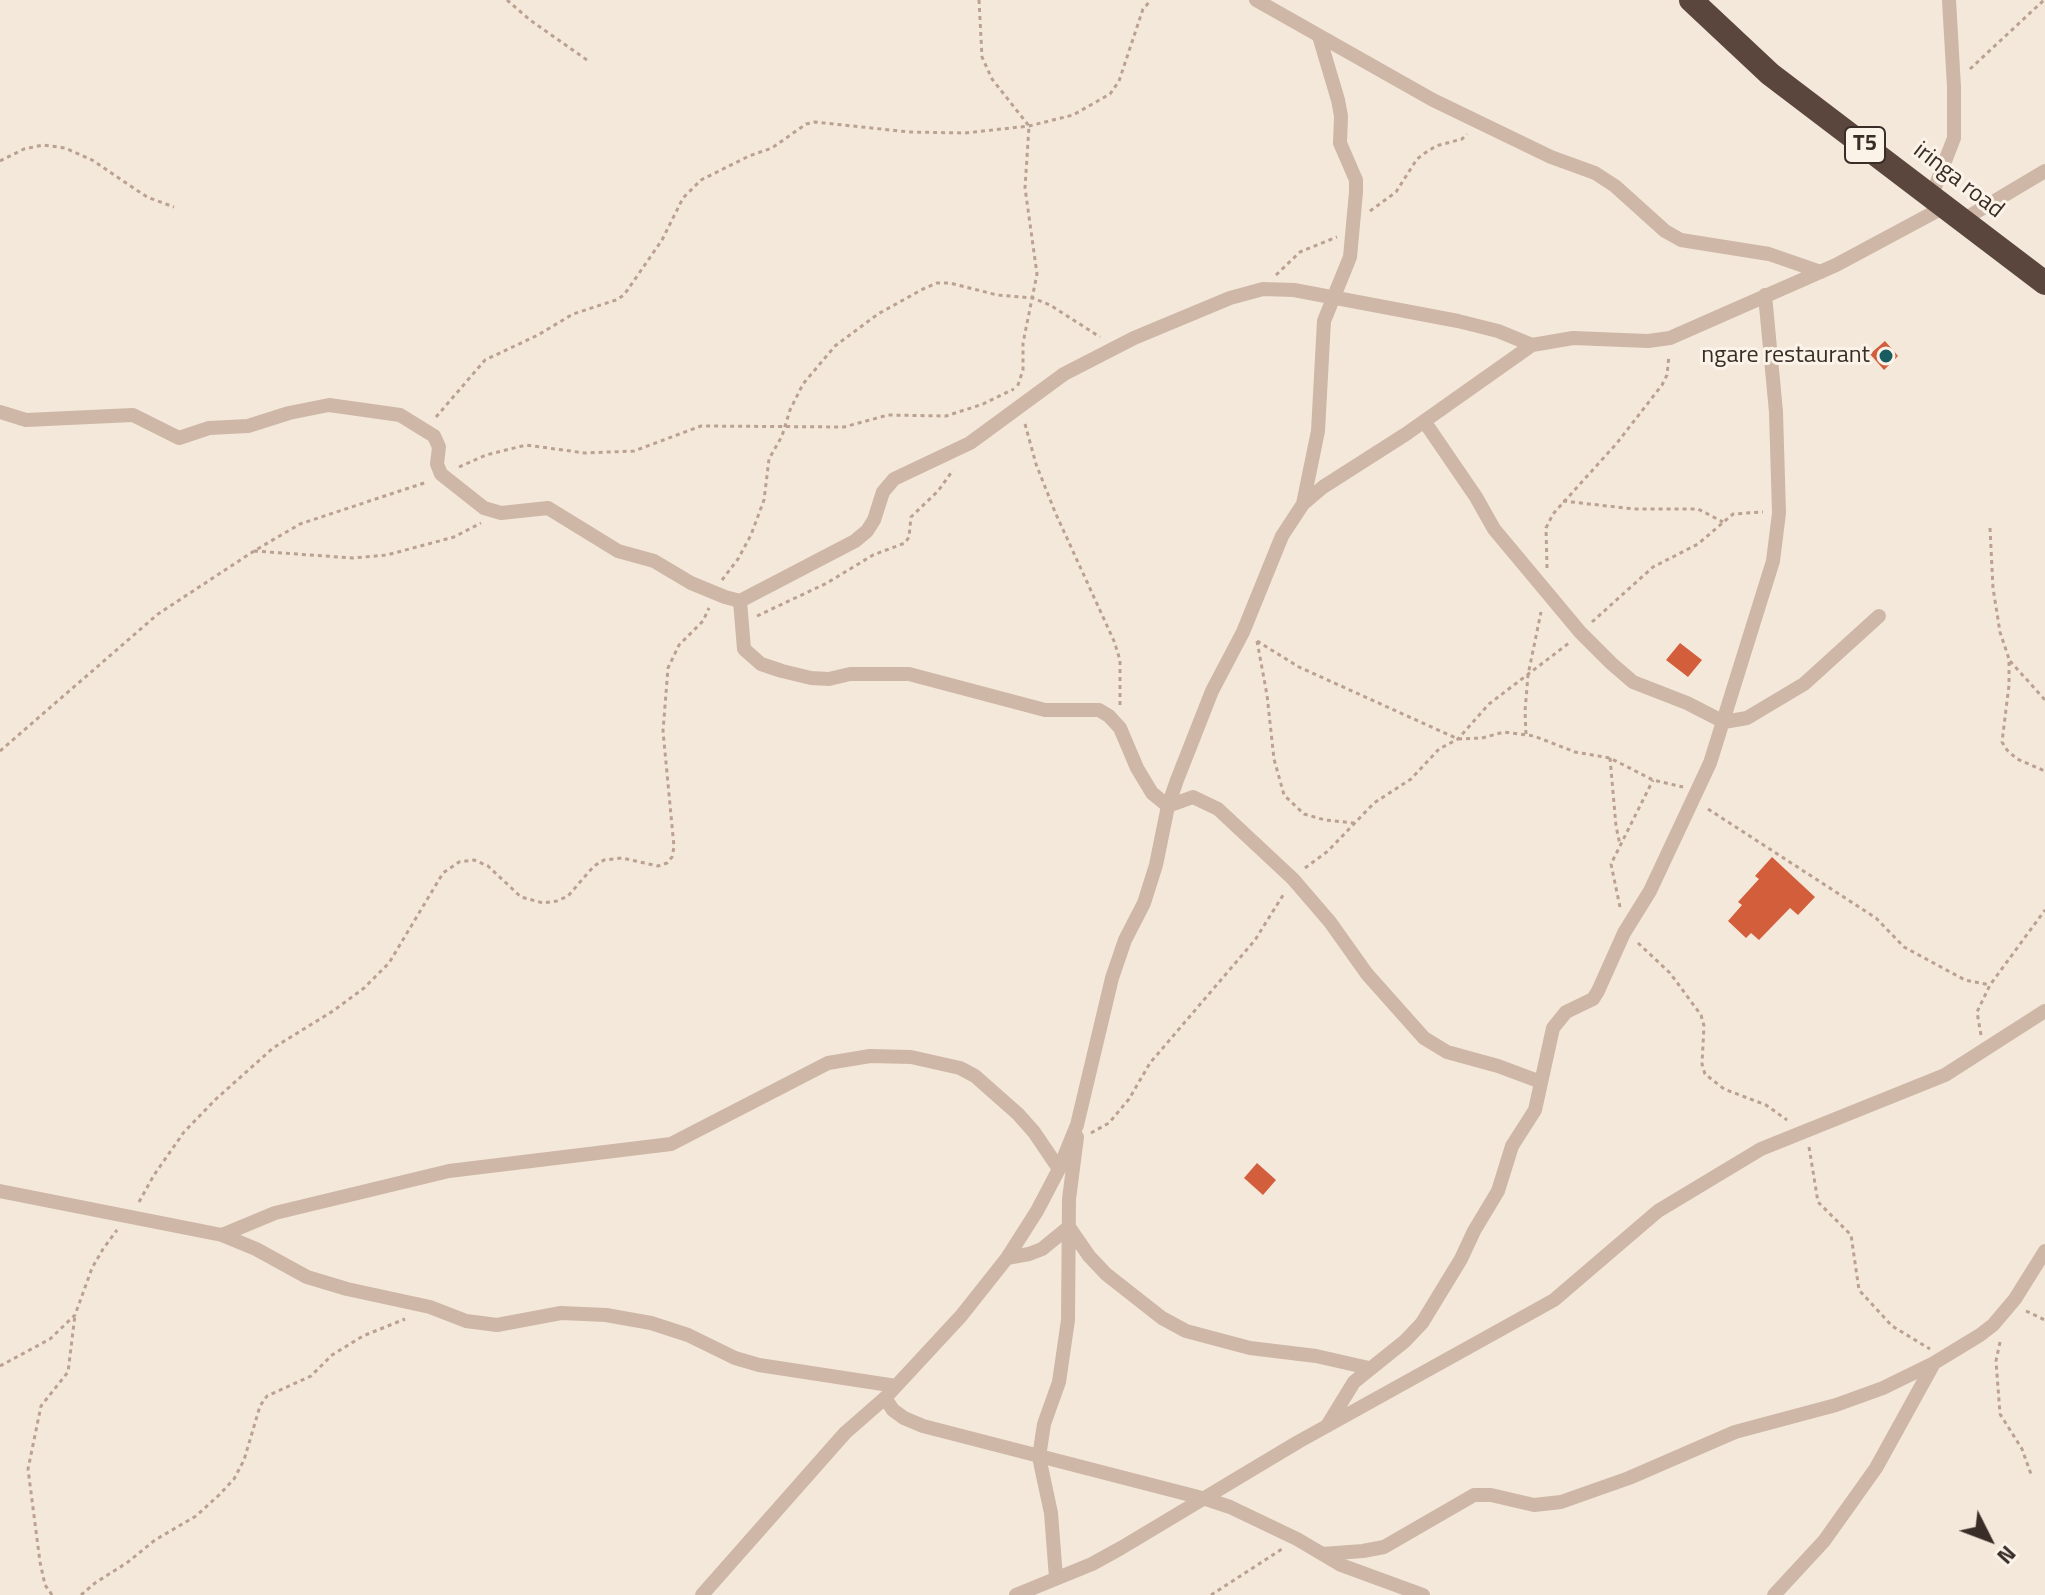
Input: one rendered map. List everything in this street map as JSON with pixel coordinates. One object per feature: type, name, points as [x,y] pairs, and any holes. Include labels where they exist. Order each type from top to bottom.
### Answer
[{"type":"highway","name":"iringa road","points":[[1691,0],[1770,74],[2045,283]]},
{"type":"street","points":[[1256,0],[1433,100],[1551,157],[1595,173],[1615,186],[1665,231],[1681,240],[1769,254],[1821,272]]},
{"type":"street","points":[[1946,208],[1954,138],[1949,0]]},
{"type":"street","points":[[1303,504],[1318,431],[1324,321],[1350,257],[1356,180],[1340,143],[1338,100],[1319,36]]},
{"type":"street","points":[[702,1595],[845,1433],[885,1398],[961,1316],[1007,1258],[1037,1211],[1077,1125],[1112,978],[1125,940],[1144,903],[1156,865],[1168,806],[1212,691],[1243,632],[1282,536],[1303,504],[1323,487],[1532,345],[1573,338],[1648,341],[1670,338],[1821,272],[1946,208],[2045,171]]},
{"type":"street","points":[[0,412],[26,420],[133,415],[179,438],[209,428],[248,426],[289,413],[341,405],[400,415],[426,429],[437,441],[437,464],[444,477],[484,508],[501,513],[548,508],[618,551],[654,561],[713,592],[740,601],[855,541],[874,520],[883,492],[894,479],[970,443],[1064,374],[1193,312],[1263,289],[1294,290],[1484,328],[1517,337],[1532,345]]},
{"type":"street","points":[[1327,1426],[1354,1382],[1405,1341],[1422,1323],[1461,1259],[1498,1191],[1512,1146],[1535,1110],[1553,1028],[1566,1012],[1593,999],[1598,991],[1624,933],[1650,891],[1696,796],[1724,722],[1773,561],[1779,513],[1776,412],[1765,295]]},
{"type":"street","points":[[1424,421],[1494,529],[1580,632],[1633,682],[1687,703],[1724,722],[1747,718],[1804,684],[1879,616]]},
{"type":"street","points":[[740,601],[744,649],[761,664],[771,668],[820,678],[850,674],[909,674],[1045,710],[1099,710],[1120,728],[1143,780],[1152,793],[1168,806]]},
{"type":"street","points":[[1168,806],[1193,797],[1208,802],[1293,879],[1330,922],[1367,974],[1424,1038],[1447,1052],[1541,1082]]},
{"type":"street","points":[[1016,1595],[1121,1548],[1327,1426],[1554,1300],[1636,1228],[1682,1196],[1761,1149],[1805,1134],[1945,1075],[2045,1011]]},
{"type":"street","points":[[222,1235],[275,1213],[449,1171],[671,1144],[828,1063],[870,1056],[911,1057],[960,1068],[975,1076],[1026,1123],[1059,1169]]},
{"type":"street","points":[[1056,1578],[1051,1513],[1039,1457],[1044,1424],[1059,1382],[1067,1331],[1069,1199],[1077,1125]]},
{"type":"street","points":[[0,1191],[222,1235],[256,1249],[307,1277],[430,1307],[466,1321],[497,1325],[561,1313],[606,1315],[651,1323],[688,1335],[735,1358],[759,1365],[896,1386]]},
{"type":"street","points":[[1069,1227],[1106,1274],[1162,1318],[1186,1331],[1262,1351],[1316,1356],[1369,1368]]},
{"type":"street","points":[[1007,1258],[1042,1249],[1069,1227]]},
{"type":"street","points":[[1322,1554],[1384,1547],[1474,1495],[1491,1495],[1534,1505],[1561,1502],[1629,1478],[1735,1432],[1860,1397],[1939,1360],[1980,1335],[2011,1305],[2045,1251]]},
{"type":"street","points":[[1774,1595],[1824,1541],[1876,1468],[1939,1360]]},
{"type":"street","points":[[885,1398],[893,1410],[923,1426],[1206,1499],[1260,1520],[1341,1565],[1423,1595]]},
{"type":"path","points":[[507,0],[587,60]]},
{"type":"path","points":[[979,0],[982,57],[992,79],[1029,126],[1025,188],[1036,257],[1033,298],[1023,343],[1023,370],[1017,388]]},
{"type":"path","points":[[426,429],[485,360],[573,314],[624,295],[662,240],[683,198],[701,180],[772,148],[806,124],[815,122],[909,132],[965,133],[1029,126],[1073,115],[1110,94],[1125,65],[1143,9],[1151,0]]},
{"type":"path","points":[[1954,87],[1977,61],[2044,0]]},
{"type":"path","points":[[1263,289],[1300,252],[1353,230],[1368,212],[1396,192],[1417,159],[1436,146],[1462,139],[1467,134],[1470,118]]},
{"type":"path","points":[[0,161],[24,149],[43,145],[65,148],[114,173],[147,197],[174,207]]},
{"type":"path","points":[[52,1595],[45,1585],[40,1562],[28,1469],[41,1406],[68,1372],[75,1315],[103,1249],[131,1217],[154,1175],[184,1132],[273,1048],[292,1033],[333,1011],[364,988],[389,963],[443,873],[459,862],[474,860],[488,866],[521,897],[543,903],[568,896],[594,866],[604,860],[622,858],[658,866],[672,857],[674,836],[663,731],[668,668],[679,645],[708,613],[713,592],[738,559],[751,535],[764,500],[769,459],[803,384],[835,346],[866,322],[923,289],[937,283],[950,283],[997,295],[1033,298],[1067,315],[1115,348]]},
{"type":"path","points":[[1526,734],[1528,675],[1547,570],[1546,528],[1563,501],[1617,443],[1662,385],[1667,375],[1670,338]]},
{"type":"path","points":[[0,751],[158,614],[254,551],[300,524],[444,477],[486,455],[526,445],[585,453],[634,451],[701,426],[855,425],[888,415],[946,416],[1025,385]]},
{"type":"path","points":[[1020,405],[1036,464],[1055,512],[1114,641],[1121,679],[1120,728]]},
{"type":"path","points":[[1563,501],[1634,509],[1698,509],[1723,522]]},
{"type":"path","points":[[1077,1142],[1109,1123],[1129,1099],[1150,1063],[1255,940],[1293,879],[1328,851],[1387,792],[1411,779],[1439,749],[1458,739],[1489,704],[1580,632],[1653,567],[1698,544],[1740,512],[1779,513]]},
{"type":"path","points":[[254,551],[353,558],[387,555],[454,537],[501,513]]},
{"type":"path","points":[[1990,528],[1993,588],[2000,632],[2009,659],[2002,742],[2017,759],[2045,771]]},
{"type":"path","points":[[1243,632],[1299,667],[1458,739],[1482,738],[1504,732],[1526,734],[1575,752],[1610,758],[1653,780],[1696,796],[1727,820],[1876,918],[1904,947],[1965,980],[1990,985]]},
{"type":"path","points":[[1257,641],[1274,759],[1284,795],[1304,814],[1354,823]]},
{"type":"path","points":[[2009,659],[2045,700]]},
{"type":"path","points":[[1610,758],[1620,848]]},
{"type":"path","points":[[1653,780],[1611,864],[1624,933],[1670,973],[1701,1015],[1704,1026],[1702,1064],[1711,1082],[1766,1105],[1805,1134],[1818,1202],[1851,1235],[1859,1290],[1892,1326],[1939,1360]]},
{"type":"path","points":[[1987,1050],[1980,1034],[1977,1012],[1990,985],[2045,910]]},
{"type":"path","points":[[2032,1477],[2022,1449],[2000,1414],[1996,1361],[2011,1305],[2045,1320]]},
{"type":"path","points":[[81,1595],[155,1540],[196,1516],[234,1479],[244,1460],[260,1406],[267,1396],[311,1376],[332,1355],[363,1336],[430,1307]]},
{"type":"path","points":[[0,1366],[50,1339],[75,1315]]},
{"type":"path","points":[[1211,1595],[1297,1539]]},
{"type":"building","points":[[1885,341],[1898,356],[1884,370],[1870,354]]},
{"type":"building","points":[[1680,643],[1702,660],[1688,677],[1666,660]]},
{"type":"building","points":[[1772,857],[1815,897],[1798,915],[1790,908],[1759,940],[1751,933],[1746,938],[1728,921],[1742,905],[1738,902],[1759,879],[1755,876]]},
{"type":"building","points":[[1257,1163],[1276,1180],[1263,1195],[1244,1178]]},
{"type":"place","name":"ngare restaurant","points":[[1886,356]]}]
